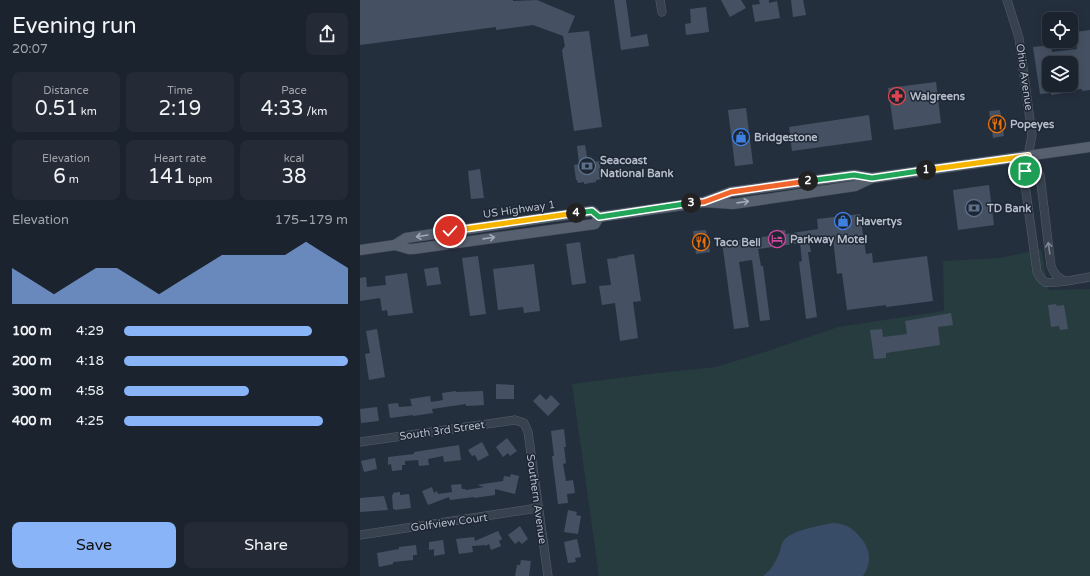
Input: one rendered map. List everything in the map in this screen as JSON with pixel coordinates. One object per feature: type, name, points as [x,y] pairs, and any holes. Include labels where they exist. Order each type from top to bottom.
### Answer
[{"type":"main road","points":[[360,250],[395,245],[413,249],[595,224],[599,217],[704,202],[731,192],[854,175],[872,178],[1090,147]]},
{"type":"street","points":[[660,0],[662,12]]},
{"type":"street","name":"Ohio Avenue","points":[[1007,0],[1019,38],[1022,54],[1032,135],[1024,177],[1037,272],[1040,278],[1046,282],[1064,281]]},
{"type":"street","points":[[1028,156],[1040,175],[1051,266],[1054,273],[1058,278],[1064,281],[1090,277]]},
{"type":"street","name":"South 3rd Street","points":[[360,442],[515,420],[524,423]]},
{"type":"street","name":"Southern Avenue","points":[[524,423],[528,432],[548,576]]},
{"type":"street","name":"Golfview Court","points":[[360,535],[538,508]]},
{"type":"green space","points":[[1041,249],[1049,290],[1090,289],[1090,576],[599,576],[572,384],[716,367],[838,327],[944,311],[943,261],[1000,258]]},
{"type":"water","points":[[832,523],[847,526],[859,536],[868,549],[869,561],[863,576],[763,576],[773,565],[786,538],[805,529]]},
{"type":"building","points":[[360,0],[537,0],[575,16],[568,33],[589,31],[602,127],[574,131],[562,50],[565,46],[563,36],[533,25],[496,30],[496,27],[360,45]]},
{"type":"building","points":[[614,0],[626,0],[631,37],[647,34],[649,46],[621,50]]},
{"type":"building","points":[[721,0],[741,0],[746,8],[730,17]]},
{"type":"building","points":[[759,0],[769,0],[769,3],[777,1],[780,18],[755,22],[752,5],[760,4]]},
{"type":"building","points":[[791,0],[803,0],[806,15],[793,17]]},
{"type":"building","points":[[706,7],[709,32],[686,35],[685,24],[691,23],[690,9]]},
{"type":"building","points":[[1090,30],[1090,90],[1082,91],[1082,89],[1078,89],[1078,56],[1042,56],[1042,92],[1070,92],[1051,95],[1051,93],[1040,94],[1033,47],[1042,46],[1042,48],[1051,48],[1052,52],[1077,49],[1078,32]]},
{"type":"building","name":"Walgreens","points":[[936,82],[941,123],[894,130],[888,88]]},
{"type":"building","name":"Bridgestone","points":[[746,108],[753,164],[735,166],[728,110]]},
{"type":"building","name":"Popeyes","points":[[1000,110],[1004,136],[993,138],[989,111]]},
{"type":"building","points":[[869,115],[872,140],[792,151],[789,127]]},
{"type":"building","name":"Seacoast National Bank","points":[[585,145],[588,163],[600,161],[600,168],[602,167],[603,174],[601,174],[602,179],[596,180],[596,182],[584,184],[584,182],[578,183],[576,180],[574,165],[579,164],[577,146]]},
{"type":"building","points":[[480,169],[484,198],[471,199],[468,171]]},
{"type":"building","name":"TD Bank","points":[[989,185],[994,225],[958,230],[953,190]]},
{"type":"building","points":[[860,214],[866,254],[872,253],[873,263],[927,256],[933,301],[847,310],[842,273],[837,274],[833,239],[809,242],[811,252],[808,252],[817,317],[806,319],[799,262],[802,261],[800,243],[758,249],[761,266],[763,266],[770,320],[760,321],[752,260],[739,262],[749,327],[734,329],[722,242],[770,236],[770,232],[785,230],[786,234],[818,229],[817,219]]},
{"type":"building","name":"Taco Bell","points":[[706,230],[710,252],[696,254],[693,231]]},
{"type":"building","points":[[580,242],[586,283],[572,285],[566,244]]},
{"type":"building","points":[[634,254],[641,301],[633,302],[638,338],[620,341],[615,303],[602,305],[599,286],[611,285],[607,259]]},
{"type":"building","points":[[478,256],[486,314],[470,316],[462,258]]},
{"type":"building","points":[[534,264],[540,311],[524,313],[523,307],[498,310],[493,269]]},
{"type":"building","points":[[438,267],[441,284],[427,286],[424,269]]},
{"type":"building","points":[[407,273],[413,313],[388,316],[387,310],[382,311],[380,298],[360,301],[360,278],[366,277],[367,287],[386,285],[385,276]]},
{"type":"building","points":[[1056,304],[1057,306],[1064,305],[1068,329],[1060,330],[1059,326],[1051,327],[1048,305]]},
{"type":"building","points":[[951,313],[953,325],[938,327],[940,345],[886,353],[886,358],[874,359],[870,330],[882,329],[883,337],[907,334],[905,321]]},
{"type":"building","points":[[377,329],[385,377],[369,380],[365,354],[370,353],[366,331]]},
{"type":"building","points":[[496,384],[514,385],[514,399],[496,399]]},
{"type":"building","points":[[456,391],[483,391],[484,405],[466,406],[466,404],[432,409],[433,413],[390,418],[388,404],[398,403],[399,407],[412,406],[410,399],[430,396],[431,402],[443,400],[442,393]]},
{"type":"building","points":[[540,394],[546,400],[551,395],[560,404],[548,416],[533,401]]},
{"type":"building","points":[[377,407],[379,421],[361,423],[360,409]]},
{"type":"building","points":[[564,429],[566,463],[563,464],[566,481],[573,480],[575,493],[567,494],[568,503],[558,504],[552,456],[554,456],[551,431]]},
{"type":"building","points":[[507,438],[517,451],[510,456],[508,453],[503,457],[496,447]]},
{"type":"building","points":[[482,442],[489,455],[478,461],[475,455],[472,456],[468,450]]},
{"type":"building","points":[[459,445],[461,460],[444,462],[443,456],[428,459],[429,465],[419,466],[418,460],[405,461],[405,465],[402,465],[402,470],[392,471],[391,464],[388,465],[388,457],[414,454],[414,452]]},
{"type":"building","points":[[375,458],[377,469],[364,472],[361,461]]},
{"type":"building","points":[[511,474],[519,476],[515,494],[495,489],[495,495],[450,500],[449,497],[428,505],[422,491],[432,487],[434,493],[437,491],[438,494],[452,492],[451,485],[461,484],[462,489],[466,490],[484,487],[477,485],[503,481],[504,476],[510,477]]},
{"type":"building","points":[[400,492],[400,495],[409,494],[411,508],[393,509],[392,495],[393,493]]},
{"type":"building","points":[[384,496],[388,510],[360,512],[360,498]]},
{"type":"building","points":[[568,510],[577,512],[576,515],[581,516],[578,534],[564,532]]},
{"type":"building","points":[[520,526],[528,539],[522,544],[519,541],[515,544],[508,535]]},
{"type":"building","points":[[498,531],[502,539],[499,541],[501,546],[491,550],[489,544],[485,546],[472,546],[473,552],[459,554],[456,539],[474,537],[475,541]]},
{"type":"building","points":[[577,539],[581,557],[575,558],[576,562],[568,563],[564,542]]},
{"type":"building","points":[[443,540],[445,554],[434,556],[434,549],[429,550],[429,542]]},
{"type":"building","points":[[416,545],[417,555],[413,555],[413,560],[393,562],[393,564],[379,567],[377,553],[399,549],[399,547]]},
{"type":"building","points":[[521,560],[531,561],[529,576],[515,576],[517,565],[520,565]]},
{"type":"place","name":"Walgreens","points":[[897,96]]},
{"type":"place","name":"Popeyes","points":[[997,124]]},
{"type":"place","name":"Bridgestone","points":[[741,137]]},
{"type":"place","name":"Seacoast National Bank","points":[[587,166]]},
{"type":"place","name":"TD Bank","points":[[974,208]]},
{"type":"place","name":"Havertys","points":[[843,221]]},
{"type":"place","name":"Parkway Motel","points":[[777,239]]},
{"type":"place","name":"Taco Bell","points":[[701,242]]},
{"type":"route","points":[[450,231],[592,211],[599,217],[704,202],[731,192],[854,175],[872,178],[1028,156],[1025,171]]}]
